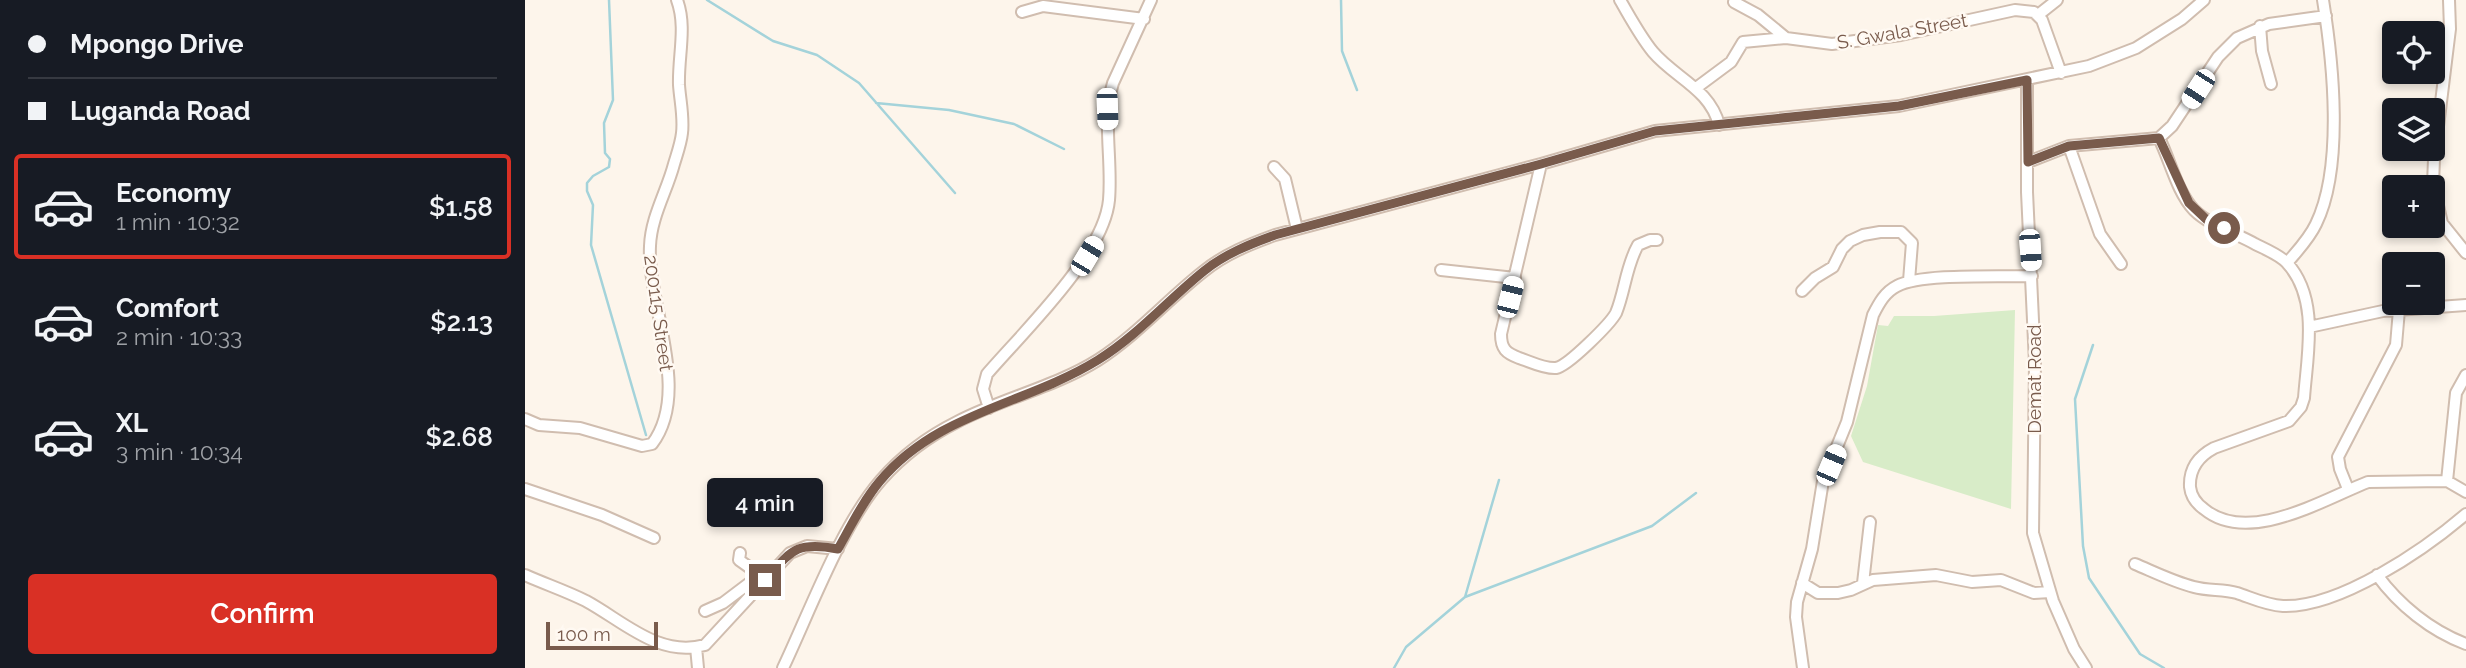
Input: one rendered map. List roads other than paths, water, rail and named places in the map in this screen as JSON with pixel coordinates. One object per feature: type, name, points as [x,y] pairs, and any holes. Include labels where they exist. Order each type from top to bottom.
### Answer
[{"type":"street","name":"200115 Street","points":[[525,419],[549,427],[591,431],[636,445],[648,446],[657,438],[664,418],[668,392],[668,365],[651,282],[649,247],[653,225],[669,182],[682,133],[679,84],[682,28],[677,0]]},
{"type":"street","points":[[989,408],[983,389],[987,374],[1075,272],[1098,237],[1106,217],[1110,184],[1109,98],[1113,83],[1151,0]]},
{"type":"street","points":[[1620,0],[1654,53],[1696,88],[1712,106],[1719,125]]},
{"type":"street","points":[[2057,0],[2038,15],[2047,30],[2061,73]]},
{"type":"street","points":[[783,668],[838,549],[866,500],[896,465],[930,437],[957,421],[1057,382],[1098,360],[1137,331],[1206,269],[1243,248],[1297,229],[1541,164],[1642,133],[1899,106],[2089,66],[2136,48],[2182,19],[2204,0]]},
{"type":"street","points":[[2287,263],[2316,224],[2328,188],[2334,118],[2323,0]]},
{"type":"street","points":[[2449,0],[2450,29],[2433,184],[2442,223],[2466,253]]},
{"type":"street","points":[[1734,2],[1758,15],[1786,38]]},
{"type":"street","points":[[1022,12],[1043,6],[1144,19]]},
{"type":"street","name":"S. Gwala Street","points":[[1696,88],[1731,62],[1743,42],[1786,38],[1816,43],[1844,43],[1901,35],[2015,10],[2029,10],[2038,15]]},
{"type":"street","points":[[2028,162],[2069,146],[2159,138],[2172,126],[2226,48],[2237,38],[2260,26],[2326,16]]},
{"type":"street","points":[[2260,26],[2262,51],[2271,84]]},
{"type":"street","name":"Demat Road","points":[[2027,80],[2035,363],[2033,533],[2050,592],[2063,625],[2086,668]]},
{"type":"street","points":[[2159,138],[2185,195],[2196,212],[2287,263],[2300,283],[2306,300],[2309,327],[2304,398],[2296,414],[2289,421],[2204,454],[2195,463],[2190,487],[2198,504],[2208,513],[2238,522],[2283,517],[2348,489],[2379,480],[2447,481],[2466,492]]},
{"type":"street","points":[[2069,146],[2100,234],[2121,264]]},
{"type":"street","points":[[1541,164],[1501,334],[1502,347],[1510,355],[1548,368],[1556,368],[1566,363],[1608,324],[1616,313],[1634,252],[1639,245],[1657,240]]},
{"type":"street","points":[[1274,167],[1285,180],[1297,229]]},
{"type":"street","points":[[1802,291],[1811,281],[1833,267],[1842,249],[1850,241],[1880,232],[1901,232],[1912,243],[1909,281]]},
{"type":"street","points":[[1441,270],[1515,278]]},
{"type":"street","points":[[1803,668],[1796,617],[1802,583],[1812,549],[1823,481],[1847,422],[1873,315],[1886,295],[1900,284],[1909,281],[2032,276]]},
{"type":"street","points":[[2445,307],[2466,305]]},
{"type":"street","points":[[2309,327],[2382,313]]},
{"type":"street","points":[[2348,489],[2338,457],[2396,345],[2399,315]]},
{"type":"street","points":[[2447,481],[2456,393],[2466,375]]},
{"type":"street","points":[[525,489],[602,515],[654,538]]},
{"type":"street","points":[[2135,564],[2190,586],[2229,591],[2265,604],[2301,605],[2329,598],[2377,575],[2466,514]]},
{"type":"street","points":[[1863,583],[1870,522]]},
{"type":"street","points":[[525,575],[584,600],[644,637],[674,646],[696,647],[705,645],[763,577],[790,553],[799,548],[816,546],[838,549]]},
{"type":"street","points":[[740,553],[739,560],[763,577]]},
{"type":"street","points":[[1802,583],[1818,593],[1844,593],[1873,580],[1936,575],[1972,582],[2001,580],[2034,593],[2050,592]]},
{"type":"street","points":[[2377,575],[2387,589],[2430,625],[2449,638],[2466,644]]},
{"type":"street","points":[[705,611],[723,603],[763,577]]},
{"type":"street","points":[[696,647],[698,668]]},
{"type":"waterway","points":[[609,0],[613,100],[604,123],[605,153],[610,159],[609,167],[593,176],[587,183],[587,191],[593,205],[591,245],[646,435]]},
{"type":"waterway","points":[[707,0],[773,41],[817,55],[859,83],[955,193]]},
{"type":"waterway","points":[[1341,0],[1342,51],[1357,90]]},
{"type":"waterway","points":[[876,103],[949,110],[1014,124],[1064,149]]},
{"type":"waterway","points":[[2093,345],[2075,399],[2083,546],[2089,578],[2140,654],[2164,668]]},
{"type":"waterway","points":[[1465,597],[1499,480]]},
{"type":"waterway","points":[[1394,668],[1406,647],[1465,597],[1652,526],[1696,493]]}]
